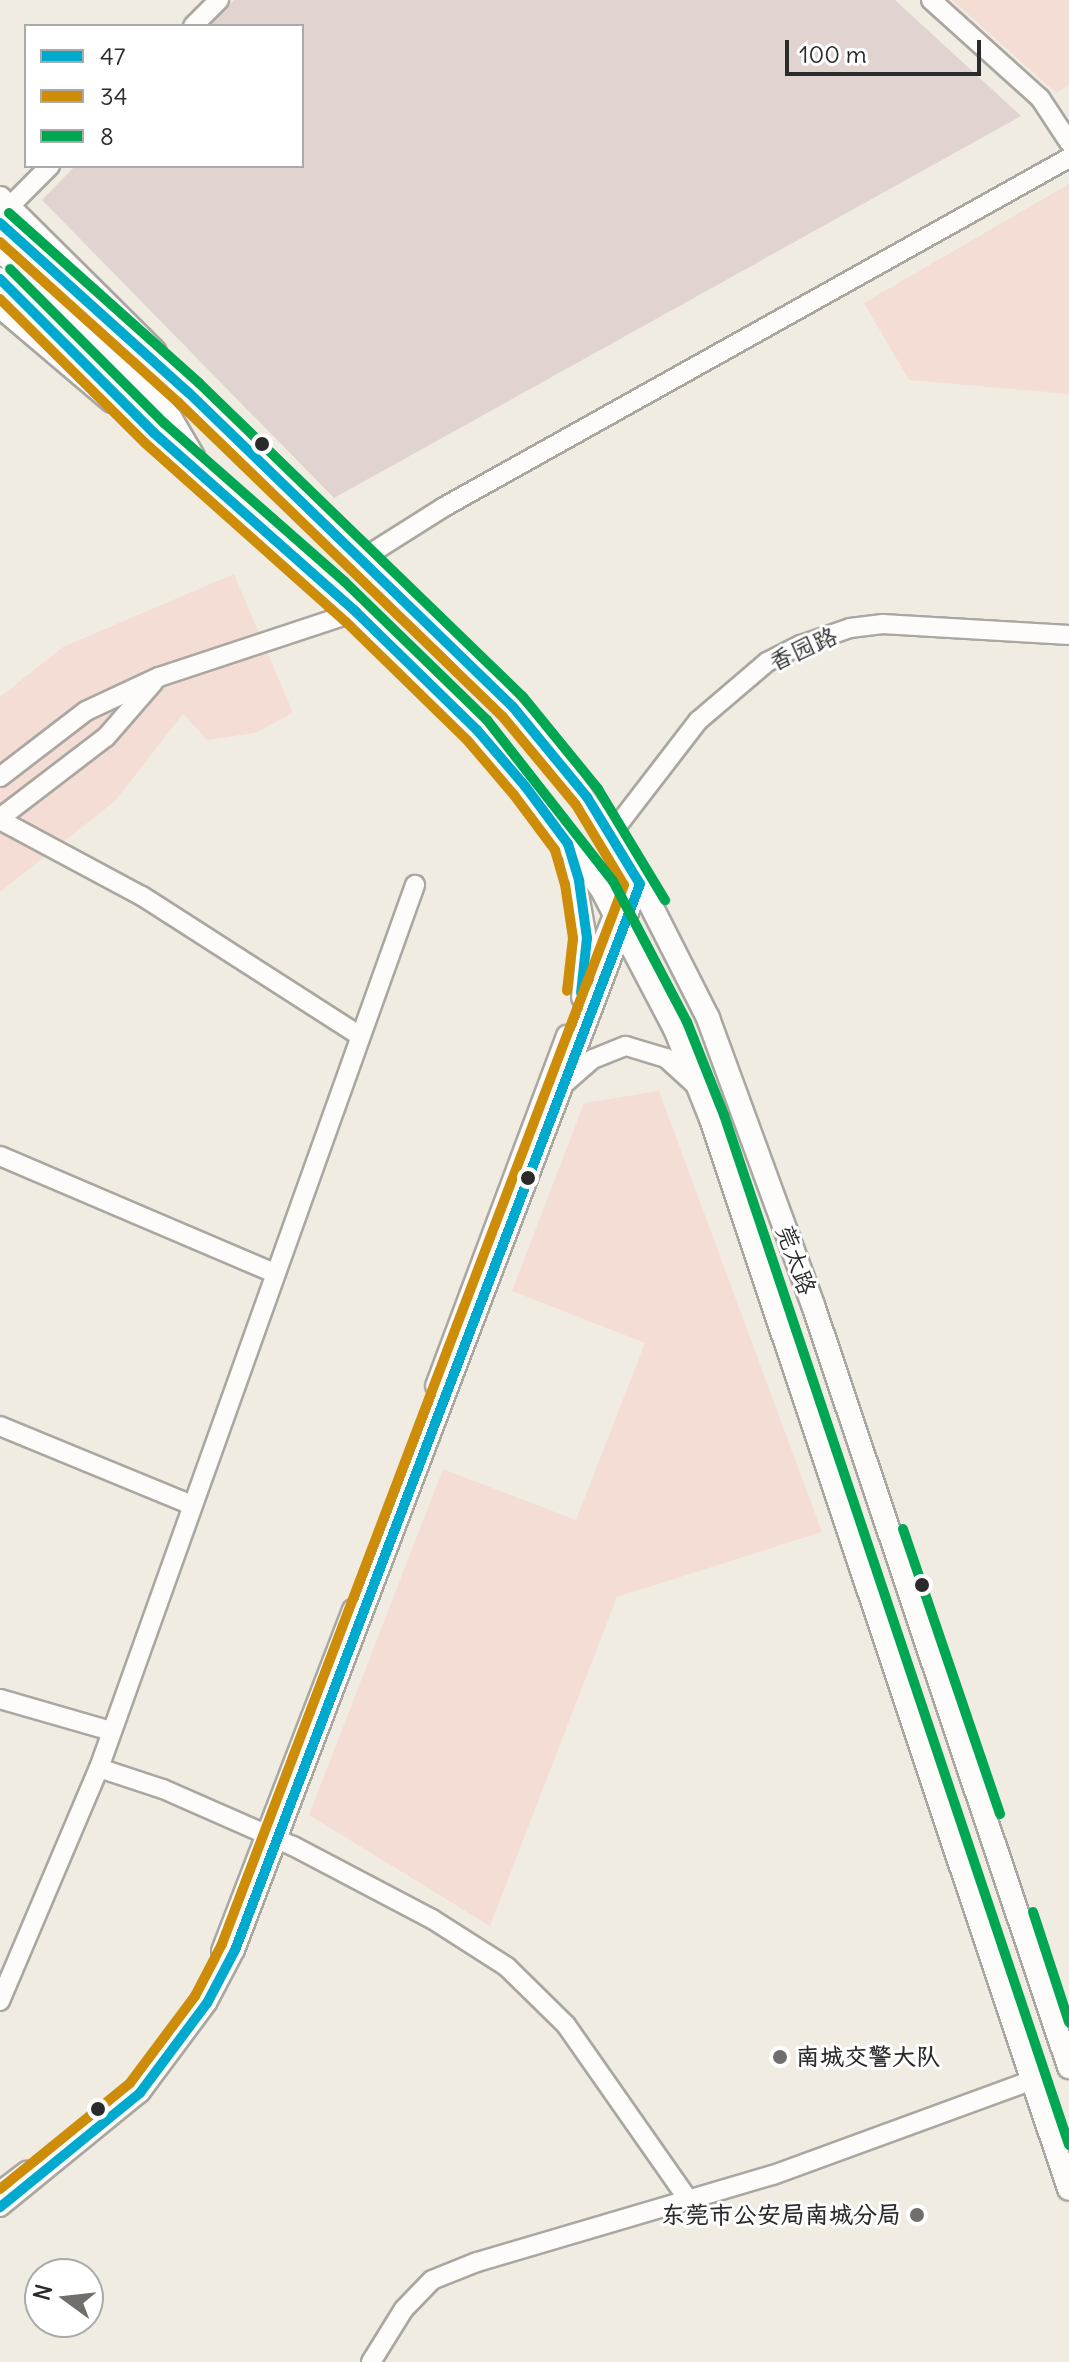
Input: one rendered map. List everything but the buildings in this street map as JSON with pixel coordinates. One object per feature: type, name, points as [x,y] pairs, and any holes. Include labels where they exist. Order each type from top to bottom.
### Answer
[{"type":"main road","name":"莞太路","points":[[3,209],[122,338],[189,393],[513,707],[611,834],[636,876],[708,1018],[813,1305],[1069,2067]]},
{"type":"main road","points":[[3,209],[138,331],[189,393]]},
{"type":"main road","points":[[0,250],[130,372],[171,419],[201,469]]},
{"type":"main road","name":"莞太路","points":[[0,279],[97,371],[154,433],[201,469],[356,612],[477,730],[568,844],[618,920],[700,1089],[1069,2189]]},
{"type":"main road","points":[[0,306],[43,348],[154,433]]},
{"type":"main road","points":[[130,372],[232,438]]},
{"type":"street","points":[[195,24],[219,0]]},
{"type":"street","points":[[931,0],[1040,98],[1069,142]]},
{"type":"street","points":[[360,560],[444,507],[1069,158]]},
{"type":"street","points":[[3,209],[48,168]]},
{"type":"street","points":[[0,777],[86,711],[159,677],[356,612]]},
{"type":"street","name":"香园路","points":[[611,834],[698,721],[767,662],[801,645],[850,628],[883,624],[1069,635]]},
{"type":"street","points":[[159,677],[106,737],[0,819],[142,896],[360,1036]]},
{"type":"street","points":[[568,844],[587,938],[581,998]]},
{"type":"street","points":[[0,2191],[100,2114],[166,2042],[224,1946],[274,1836],[559,1088],[636,876]]},
{"type":"street","points":[[0,2001],[99,1768],[415,885]]},
{"type":"street","points":[[0,2207],[108,2122],[176,2049],[235,1950],[581,998],[618,920]]},
{"type":"street","points":[[559,1088],[593,1059],[626,1046],[666,1058],[700,1089]]},
{"type":"street","points":[[0,1156],[274,1273]]},
{"type":"street","points":[[0,1426],[192,1505]]},
{"type":"street","points":[[0,1699],[111,1731]]},
{"type":"street","points":[[99,1768],[274,1836],[432,1919],[507,1967],[566,2025],[688,2199]]},
{"type":"street","points":[[1047,1997],[1069,2025]]},
{"type":"street","points":[[371,2362],[404,2309],[432,2280],[773,2175],[1033,2080]]},
{"type":"shaded area","points":[[234,0],[895,0],[1021,116],[334,498],[42,200],[73,168],[304,168],[304,24],[211,24]]},
{"type":"shaded area","points":[[952,0],[1069,0],[1069,85],[1056,93]]},
{"type":"shaded area","points":[[1069,184],[1069,394],[909,380],[864,303]]},
{"type":"shaded area","points":[[234,574],[293,713],[255,733],[207,740],[183,714],[115,801],[0,892],[0,697],[63,647]]},
{"type":"shaded area","points":[[659,1091],[822,1532],[617,1597],[490,1926],[309,1815],[443,1469],[576,1520],[645,1343],[512,1291],[584,1103]]},
{"type":"transit line","name":"8","points":[[9,213],[199,383],[523,697],[598,789],[665,900]]},
{"type":"transit line","name":"47","points":[[0,223],[189,393],[513,707],[587,797],[640,884],[235,1950],[207,2003],[140,2093],[0,2207]]},
{"type":"transit line","name":"34","points":[[0,242],[179,403],[503,717],[576,805],[624,885],[222,1944],[195,1996],[130,2083],[0,2189]]},
{"type":"transit line","name":"8","points":[[10,269],[164,423],[345,582],[487,720],[613,881],[687,1022],[724,1115],[1069,2145]]},
{"type":"transit line","name":"47","points":[[0,279],[154,433],[356,612],[477,730],[525,786],[568,844],[579,881],[587,938],[581,993]]},
{"type":"transit line","name":"34","points":[[0,299],[145,443],[346,622],[467,740],[514,795],[555,850],[565,884],[573,938],[567,991]]},
{"type":"transit line","name":"8","points":[[903,1529],[1000,1814]]},
{"type":"transit line","name":"8","points":[[1033,1912],[1069,2022]]},
{"type":"place","name":"南城交警大队","points":[[780,2057]]},
{"type":"place","name":"东莞市公安局南城分局","points":[[917,2215]]}]
